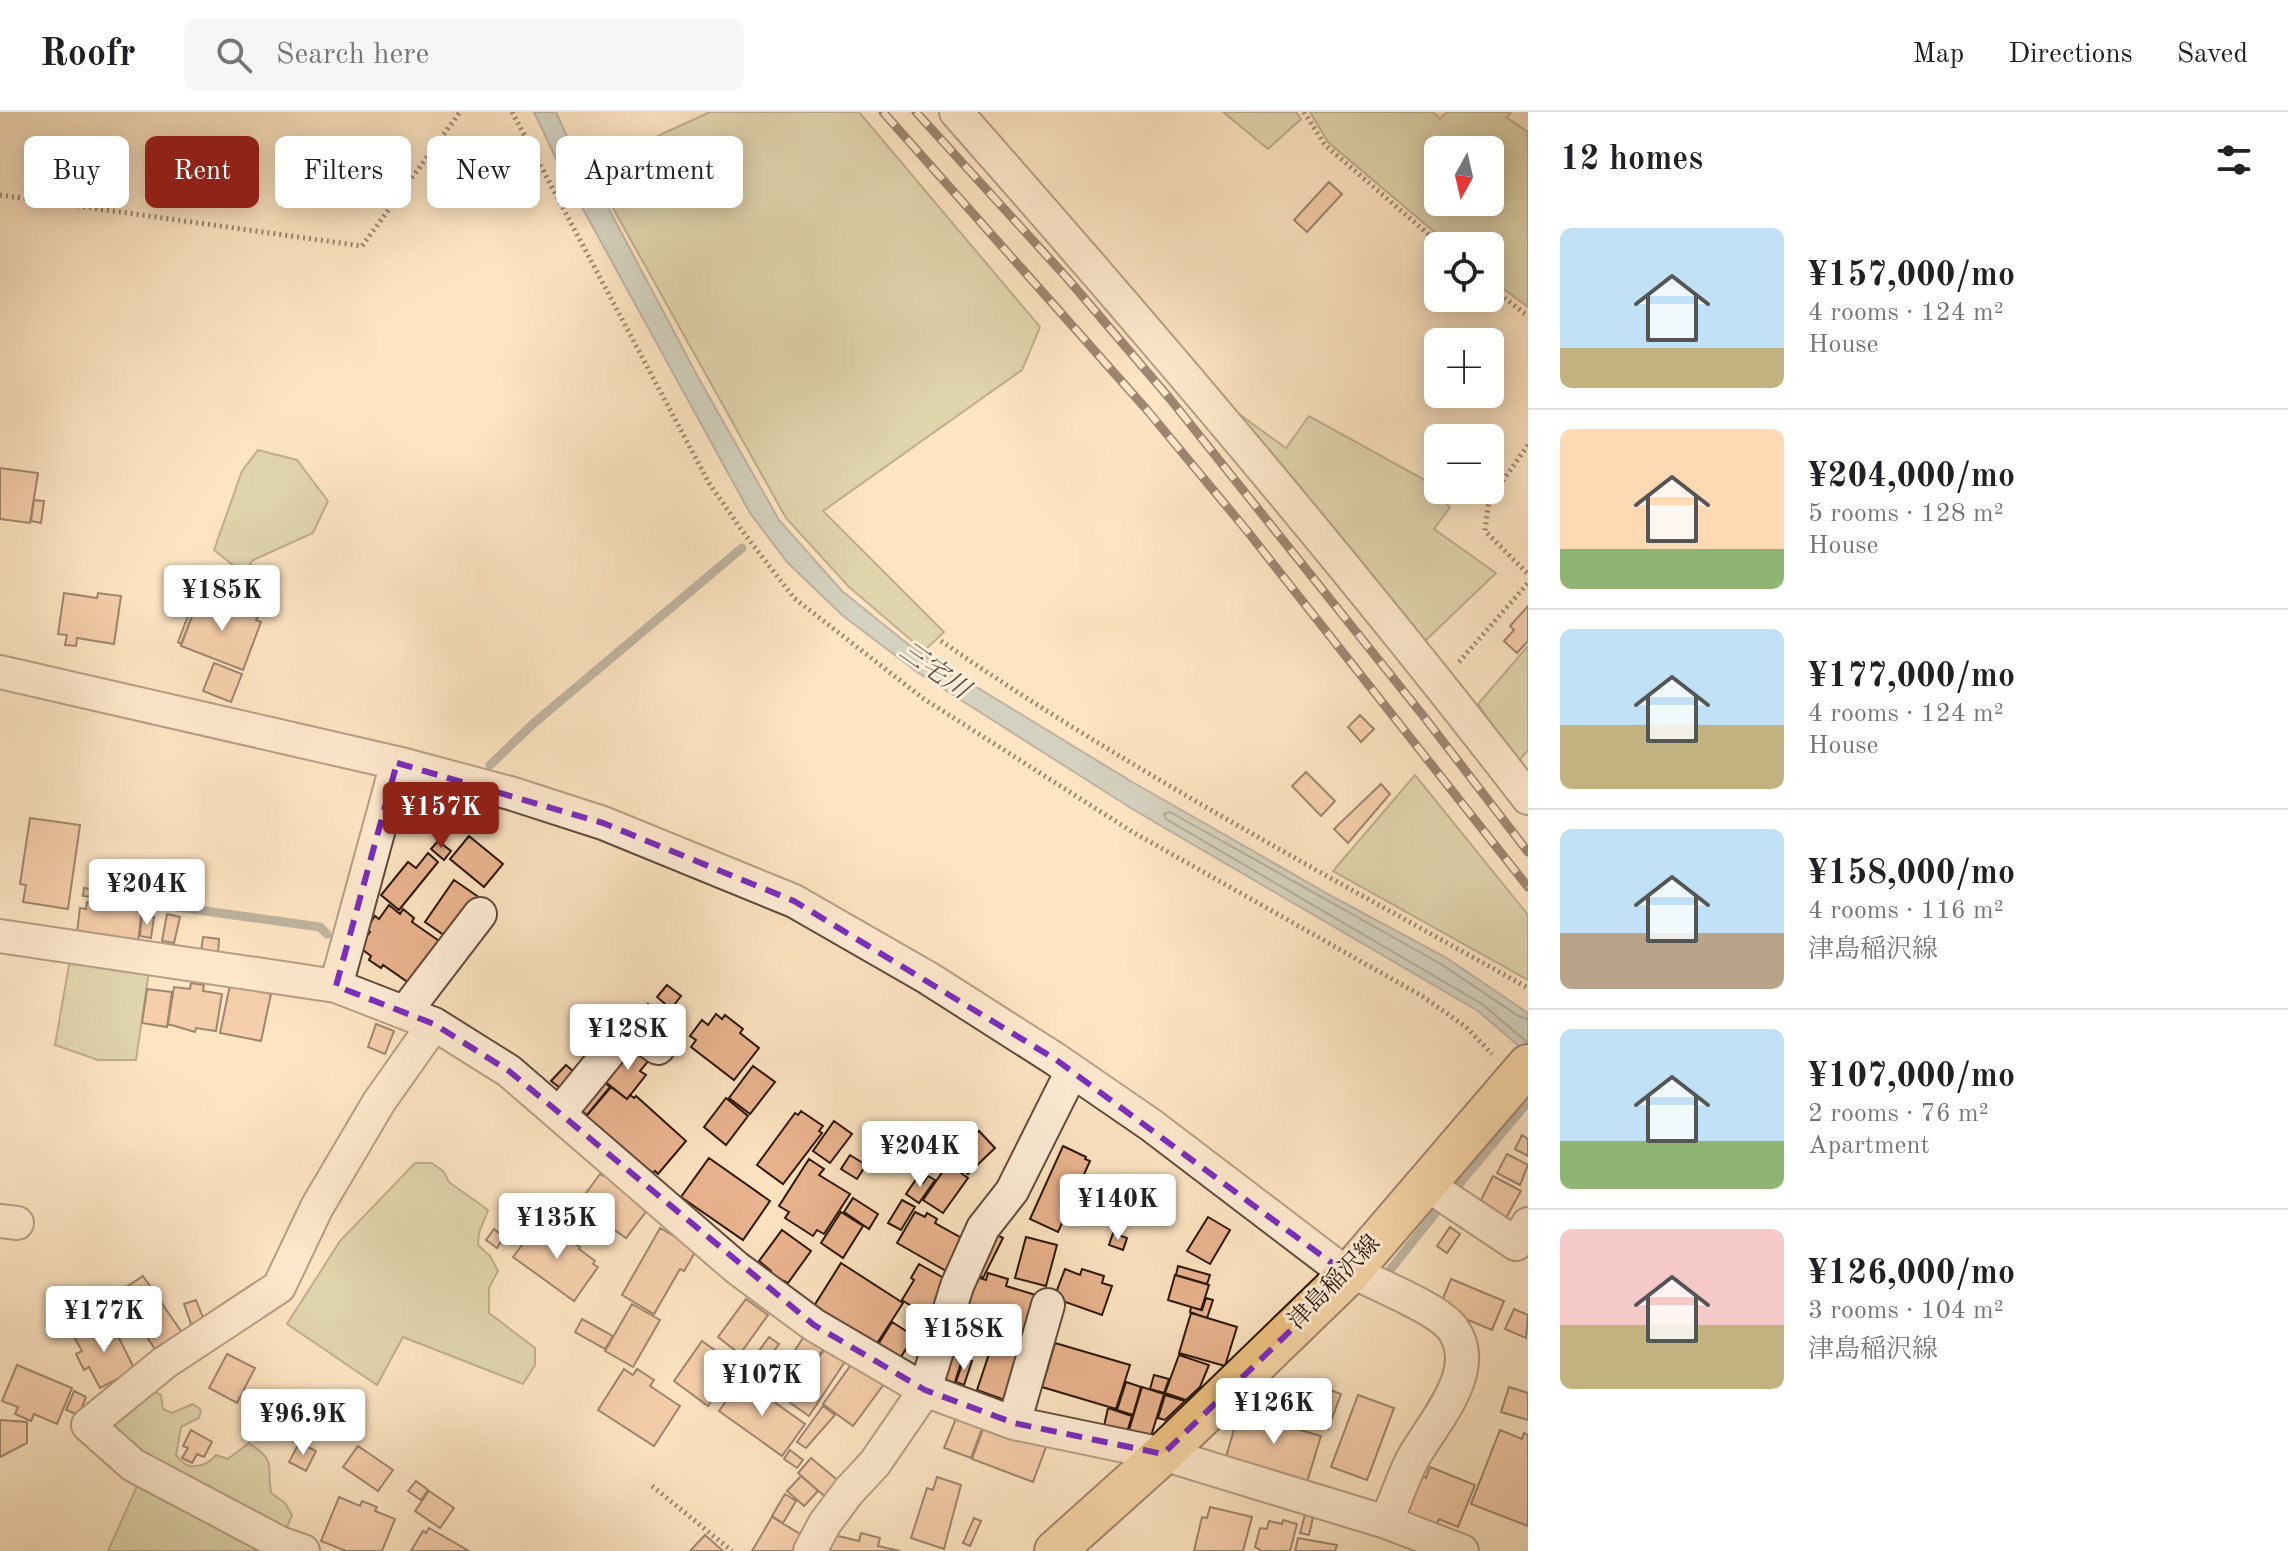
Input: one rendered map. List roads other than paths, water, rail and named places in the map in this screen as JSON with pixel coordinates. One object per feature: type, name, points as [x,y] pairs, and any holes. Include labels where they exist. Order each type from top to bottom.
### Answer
[{"type":"main road","name":"津島稲沢線","points":[[1055,1551],[1163,1454],[1349,1273],[1523,1071]]},
{"type":"street","points":[[956,112],[1139,319],[1440,684],[1528,798]]},
{"type":"street","points":[[0,672],[397,763],[510,793],[603,823],[794,901],[928,978],[1151,1125],[1349,1273],[1424,1308],[1451,1326],[1463,1348],[1458,1383],[1412,1462],[1386,1522]]},
{"type":"street","points":[[336,986],[397,763]]},
{"type":"street","points":[[405,1012],[480,914]]},
{"type":"street","points":[[0,936],[336,986],[434,1024],[509,1071],[737,1268],[801,1316],[925,1390],[1014,1423],[1163,1454],[1386,1522],[1462,1551]]},
{"type":"street","points":[[303,1551],[280,1543],[133,1465],[88,1425],[164,1363],[279,1287],[317,1207],[379,1102],[434,1024]]},
{"type":"street","points":[[559,1114],[624,1034],[636,1033],[658,1048]]},
{"type":"street","points":[[810,1551],[825,1523],[875,1463],[925,1390],[957,1286],[983,1228],[1012,1191],[1072,1071]]},
{"type":"street","points":[[1426,1184],[1516,1244],[1528,1224]]},
{"type":"street","points":[[1014,1423],[1048,1305]]},
{"type":"water","points":[[534,112],[556,112],[567,136],[556,136],[556,158]]},
{"type":"water","name":"三宅川","points":[[582,208],[608,208],[698,377],[779,520],[842,591],[914,649],[1129,780],[1445,957],[1528,1013],[1528,1054],[1478,1011],[1134,810],[917,672],[842,615],[787,562],[750,513]]},
{"type":"waterway","points":[[490,765],[534,723],[742,548]]},
{"type":"waterway","points":[[162,905],[320,927],[327,934]]},
{"type":"waterway","points":[[1454,1190],[1528,1102]]},
{"type":"waterway","points":[[1382,1280],[1437,1211]]},
{"type":"railway","points":[[883,112],[1147,410],[1248,532],[1528,887]]},
{"type":"railway","points":[[916,112],[1067,278],[1171,400],[1528,852]]}]
